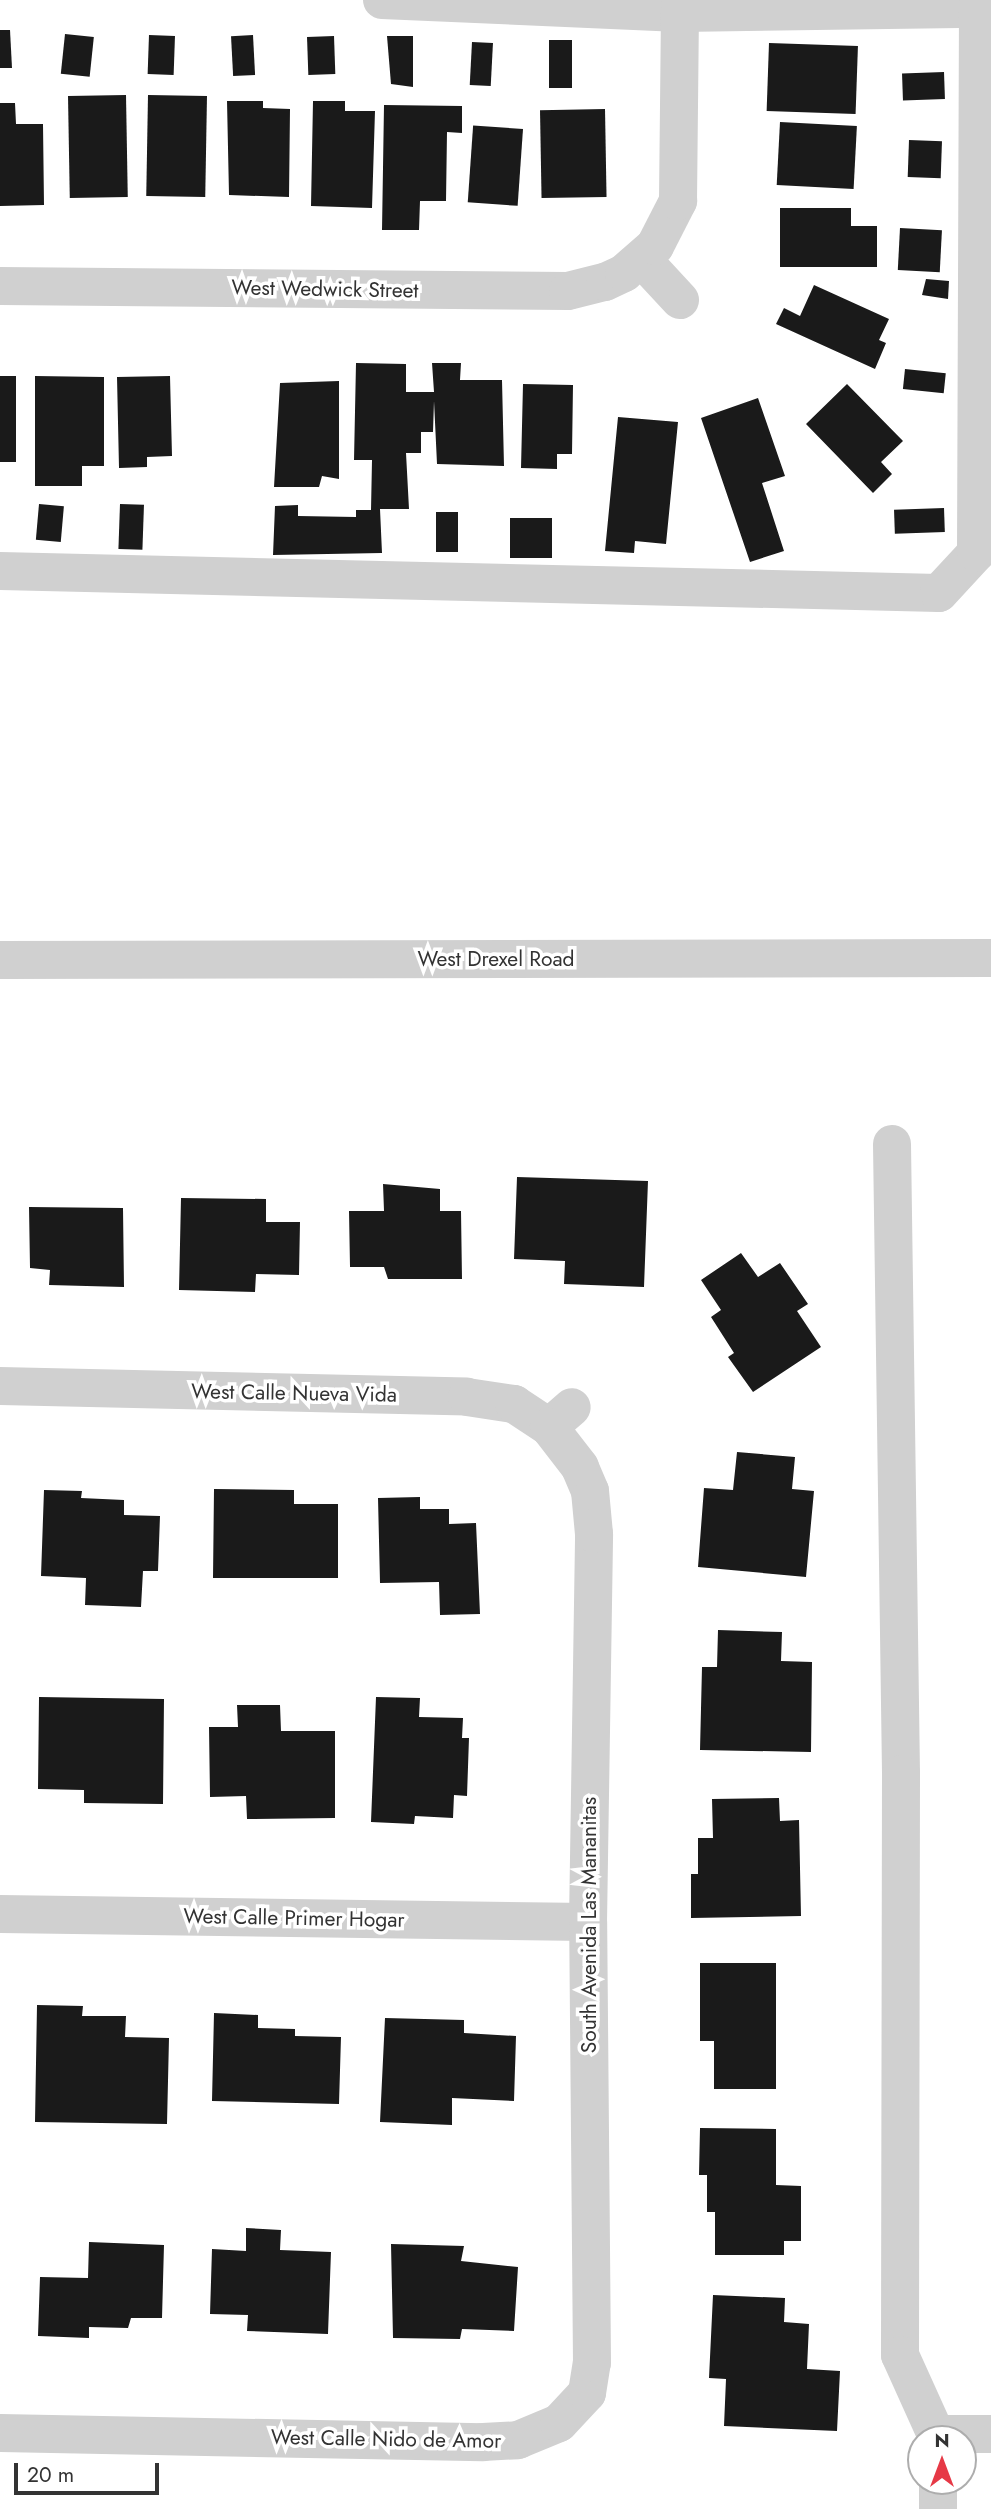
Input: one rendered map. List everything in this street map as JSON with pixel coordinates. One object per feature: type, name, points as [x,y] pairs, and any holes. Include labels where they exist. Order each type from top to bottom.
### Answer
[{"type":"street","points":[[0,571],[939,593],[976,552],[978,4],[680,6],[382,0]]},
{"type":"street","points":[[680,6],[678,201],[655,246],[642,259],[680,300]]},
{"type":"street","name":"West Wedwick Street","points":[[0,286],[568,291],[605,282],[642,259]]},
{"type":"street","name":"West Drexel Road","points":[[0,960],[991,958]]},
{"type":"street","points":[[892,1144],[901,1774],[900,2356],[932,2425]]},
{"type":"street","name":"West Calle Nueva Vida","points":[[0,1386],[467,1397],[514,1404],[561,1417]]},
{"type":"street","name":"South Avenida Las Mananitas","points":[[559,2423],[587,2393],[592,2363],[587,1922],[594,1534],[590,1491],[561,1417]]},
{"type":"street","name":"West Calle Primer Hogar","points":[[0,1914],[587,1922]]},
{"type":"street","name":"West Calle Nido de Amor","points":[[0,2433],[483,2442],[519,2440],[559,2423]]},
{"type":"building","points":[[0,30],[10,30],[12,68],[0,68]]},
{"type":"building","points":[[65,34],[94,37],[90,77],[61,74]]},
{"type":"building","points":[[149,35],[175,36],[174,75],[148,74]]},
{"type":"building","points":[[253,35],[255,75],[233,76],[231,36]]},
{"type":"building","points":[[334,36],[335,74],[308,75],[307,37]]},
{"type":"building","points":[[387,36],[413,36],[413,87],[391,84]]},
{"type":"building","points":[[549,40],[572,40],[572,88],[549,88]]},
{"type":"building","points":[[472,42],[493,43],[491,86],[470,85]]},
{"type":"building","points":[[769,43],[858,46],[856,114],[767,111]]},
{"type":"building","points":[[944,72],[945,99],[903,100],[902,73]]},
{"type":"building","points":[[126,95],[128,197],[70,198],[68,96]]},
{"type":"building","points":[[148,95],[207,96],[205,197],[146,196]]},
{"type":"building","points":[[227,101],[263,101],[263,108],[290,109],[289,197],[229,195]]},
{"type":"building","points":[[313,101],[345,101],[345,111],[375,111],[372,208],[311,206]]},
{"type":"building","points":[[0,103],[15,103],[16,124],[43,124],[44,205],[0,206]]},
{"type":"building","points":[[384,105],[462,106],[462,133],[447,132],[446,201],[420,201],[419,230],[382,230]]},
{"type":"building","points":[[605,109],[607,197],[542,198],[540,110]]},
{"type":"building","points":[[780,122],[857,126],[854,189],[777,185]]},
{"type":"building","points":[[473,126],[523,129],[518,206],[468,202]]},
{"type":"building","points":[[909,140],[942,141],[941,178],[908,177]]},
{"type":"building","points":[[780,208],[851,208],[851,226],[877,226],[877,267],[780,267]]},
{"type":"building","points":[[900,228],[942,230],[940,272],[898,270]]},
{"type":"building","points":[[926,279],[949,281],[948,299],[922,295]]},
{"type":"building","points":[[814,285],[889,319],[879,340],[886,343],[875,369],[776,324],[784,308],[800,316]]},
{"type":"building","points":[[356,363],[406,364],[406,392],[434,392],[432,363],[461,363],[460,380],[502,380],[504,466],[437,464],[434,401],[433,432],[421,432],[421,453],[406,453],[409,509],[380,509],[382,553],[273,555],[275,506],[298,505],[298,516],[356,517],[356,510],[371,510],[372,460],[354,460]]},
{"type":"building","points":[[905,369],[946,373],[944,393],[903,389]]},
{"type":"building","points":[[0,376],[16,376],[16,462],[0,462]]},
{"type":"building","points":[[35,376],[104,377],[104,466],[82,466],[82,486],[35,486]]},
{"type":"building","points":[[170,376],[172,456],[147,457],[147,467],[119,468],[117,377]]},
{"type":"building","points":[[339,381],[339,479],[322,476],[319,487],[274,487],[280,383]]},
{"type":"building","points":[[523,384],[573,385],[572,454],[557,454],[557,469],[521,468]]},
{"type":"building","points":[[847,384],[903,441],[881,462],[892,474],[873,493],[806,424]]},
{"type":"building","points":[[758,398],[785,476],[762,483],[784,551],[750,562],[701,418]]},
{"type":"building","points":[[618,417],[678,422],[666,544],[635,541],[634,553],[605,551]]},
{"type":"building","points":[[39,504],[64,506],[61,542],[36,540]]},
{"type":"building","points":[[120,504],[144,505],[142,550],[118,549]]},
{"type":"building","points":[[944,508],[945,532],[895,534],[894,510]]},
{"type":"building","points":[[436,512],[458,512],[458,552],[436,552]]},
{"type":"building","points":[[510,518],[552,518],[552,558],[510,558]]},
{"type":"building","points":[[517,1177],[648,1181],[644,1287],[564,1284],[565,1261],[514,1259]]},
{"type":"building","points":[[383,1184],[440,1189],[440,1211],[461,1211],[462,1279],[388,1279],[384,1267],[350,1267],[349,1211],[384,1211]]},
{"type":"building","points":[[181,1198],[266,1199],[266,1222],[300,1222],[299,1275],[256,1274],[255,1292],[179,1290]]},
{"type":"building","points":[[29,1207],[123,1208],[124,1287],[49,1285],[50,1270],[30,1268]]},
{"type":"building","points":[[741,1253],[758,1277],[780,1263],[808,1304],[797,1311],[821,1347],[753,1392],[728,1357],[734,1353],[711,1317],[721,1310],[701,1280]]},
{"type":"building","points":[[737,1452],[795,1457],[792,1489],[814,1491],[806,1577],[698,1567],[704,1488],[733,1490]]},
{"type":"building","points":[[214,1489],[294,1490],[294,1504],[338,1504],[338,1578],[213,1578]]},
{"type":"building","points":[[44,1490],[82,1491],[81,1498],[124,1500],[124,1515],[160,1516],[158,1571],[143,1571],[141,1607],[85,1605],[86,1578],[41,1576]]},
{"type":"building","points":[[420,1497],[420,1509],[449,1509],[449,1524],[476,1523],[480,1614],[440,1615],[439,1582],[380,1583],[378,1498]]},
{"type":"building","points":[[718,1630],[782,1632],[781,1661],[812,1662],[811,1752],[700,1750],[702,1667],[717,1667]]},
{"type":"building","points":[[39,1697],[164,1699],[163,1804],[84,1803],[84,1790],[38,1789]]},
{"type":"building","points":[[376,1697],[420,1698],[419,1717],[463,1718],[462,1738],[469,1738],[467,1796],[454,1795],[453,1818],[415,1816],[414,1824],[371,1822]]},
{"type":"building","points":[[237,1705],[280,1705],[281,1731],[335,1731],[335,1818],[247,1819],[246,1796],[210,1797],[209,1727],[238,1727]]},
{"type":"building","points":[[779,1798],[780,1821],[799,1820],[801,1916],[691,1918],[691,1874],[698,1874],[698,1838],[713,1838],[712,1799]]},
{"type":"building","points":[[700,1963],[776,1963],[776,2089],[714,2089],[714,2041],[700,2041]]},
{"type":"building","points":[[37,2005],[83,2006],[82,2016],[126,2016],[125,2037],[169,2038],[167,2124],[35,2122]]},
{"type":"building","points":[[214,2013],[258,2015],[258,2028],[295,2029],[295,2036],[341,2037],[339,2104],[212,2101]]},
{"type":"building","points":[[385,2018],[464,2020],[464,2033],[516,2036],[514,2101],[452,2098],[452,2125],[380,2122]]},
{"type":"building","points":[[700,2128],[776,2129],[776,2185],[801,2186],[801,2241],[784,2241],[784,2255],[715,2255],[715,2212],[707,2212],[707,2175],[699,2175]]},
{"type":"building","points":[[246,2228],[281,2230],[280,2250],[331,2252],[328,2334],[247,2331],[248,2315],[210,2314],[212,2249],[246,2251]]},
{"type":"building","points":[[89,2242],[164,2245],[162,2318],[131,2318],[128,2328],[89,2327],[89,2338],[38,2336],[40,2277],[88,2278]]},
{"type":"building","points":[[391,2244],[464,2246],[461,2261],[518,2267],[514,2331],[462,2329],[460,2339],[393,2338]]},
{"type":"building","points":[[713,2295],[785,2298],[784,2322],[809,2324],[807,2369],[840,2371],[837,2431],[724,2426],[726,2379],[709,2378]]}]
